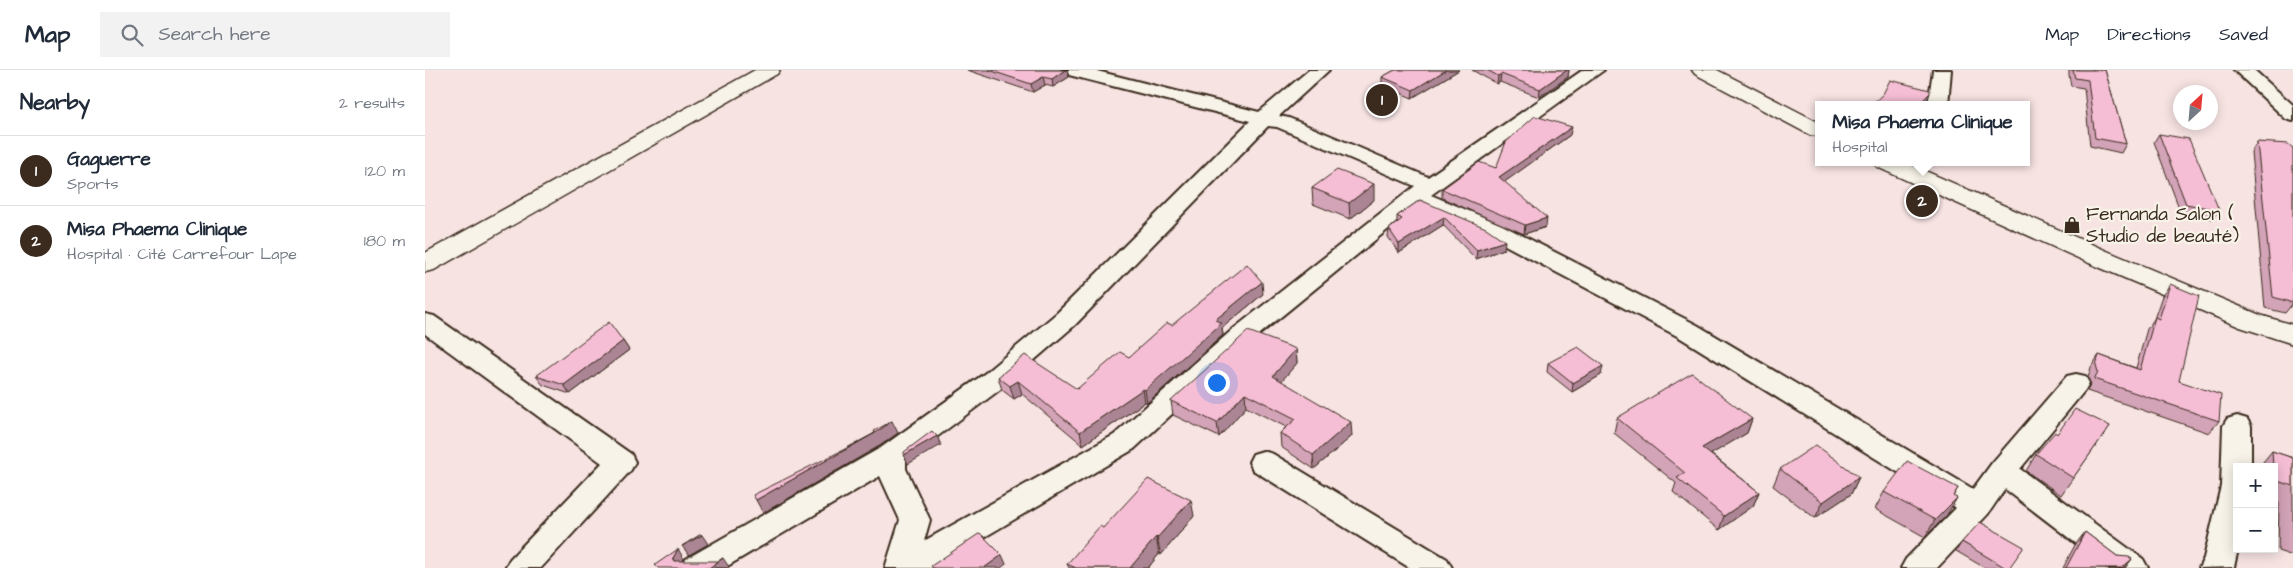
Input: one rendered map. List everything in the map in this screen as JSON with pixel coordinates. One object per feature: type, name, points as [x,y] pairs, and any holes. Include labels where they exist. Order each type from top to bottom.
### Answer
[{"type":"street","points":[[425,264],[770,70]]},
{"type":"street","points":[[1071,70],[1263,119],[1282,122],[1423,190],[1494,230],[1688,331],[1977,506]]},
{"type":"street","points":[[697,568],[892,455],[993,381],[1066,319],[1263,119],[1320,70]]},
{"type":"street","points":[[905,568],[1124,442],[1241,336],[1423,190],[1595,70]]},
{"type":"street","points":[[1702,70],[1815,128]]},
{"type":"street","points":[[1938,101],[1942,70]]},
{"type":"street","points":[[2243,70],[2293,115]]},
{"type":"street","points":[[1897,166],[2097,257],[2249,321],[2293,335]]},
{"type":"street","points":[[425,322],[621,462],[521,568]]},
{"type":"street","points":[[1917,568],[1977,506],[2002,471],[2076,383]]},
{"type":"street","points":[[2215,568],[2217,567],[2236,486],[2237,426]]},
{"type":"street","points":[[892,455],[891,470],[915,520],[901,568]]},
{"type":"street","points":[[1263,462],[1436,568]]},
{"type":"street","points":[[2002,471],[2132,568]]},
{"type":"building","points":[[989,70],[1065,70],[1052,79],[1043,77],[1031,84]]},
{"type":"building","points":[[1395,70],[1446,70],[1413,90],[1382,77]]},
{"type":"building","points":[[1487,70],[1567,70],[1540,89],[1501,74],[1498,76]]},
{"type":"building","points":[[2073,70],[2105,70],[2126,144],[2095,138],[2088,80],[2075,78]]},
{"type":"building","points":[[1890,80],[1930,90],[1930,93],[1922,101],[1875,101],[1883,94]]},
{"type":"building","points":[[1535,116],[1572,127],[1499,177],[1547,218],[1525,225],[1442,189],[1479,162],[1496,168],[1506,142]]},
{"type":"building","points":[[2159,134],[2189,139],[2219,210],[2186,204]]},
{"type":"building","points":[[2257,142],[2288,144],[2293,148],[2293,303],[2273,297]]},
{"type":"building","points":[[1337,170],[1374,184],[1349,203],[1312,188]]},
{"type":"building","points":[[1420,200],[1486,228],[1505,241],[1477,250],[1444,217],[1399,244],[1389,229],[1402,219],[1397,216]]},
{"type":"building","points":[[1247,264],[1262,282],[1215,320],[1222,323],[1145,390],[1143,389],[1080,432],[1018,381],[1010,386],[998,377],[1025,355],[1077,389],[1120,352],[1129,357],[1167,323],[1172,325]]},
{"type":"building","points":[[2170,284],[2199,296],[2179,381],[2221,395],[2219,421],[2094,379],[2098,372],[2096,365],[2099,355],[2140,370],[2155,317],[2159,319]]},
{"type":"building","points":[[609,322],[623,341],[564,385],[536,376]]},
{"type":"building","points":[[1248,331],[1296,349],[1273,376],[1351,422],[1313,455],[1280,433],[1296,419],[1245,393],[1217,423],[1171,401]]},
{"type":"building","points":[[1578,347],[1603,366],[1573,383],[1548,363]]},
{"type":"building","points":[[1692,373],[1752,419],[1702,448],[1759,492],[1724,516],[1677,478],[1685,473],[1617,418]]},
{"type":"building","points":[[2075,409],[2110,426],[2073,478],[2036,454],[2055,432],[2057,434]]},
{"type":"building","points":[[892,421],[875,433],[874,431]]},
{"type":"building","points":[[932,431],[937,436],[904,455],[904,452]]},
{"type":"building","points":[[875,433],[756,500],[753,495],[843,450]]},
{"type":"building","points":[[1816,445],[1859,477],[1823,502],[1780,469]]},
{"type":"building","points":[[2272,451],[2293,458],[2293,486],[2278,481],[2278,463],[2273,463]]},
{"type":"building","points":[[1907,461],[1958,488],[1953,496],[1957,498],[1935,520],[1884,492]]},
{"type":"building","points":[[1148,479],[1191,500],[1130,568],[1076,568],[1067,564],[1100,526],[1103,528]]},
{"type":"building","points":[[1980,522],[2024,547],[2009,568],[1962,542]]},
{"type":"building","points":[[2085,532],[2117,556],[2132,559],[2122,568],[2066,568]]},
{"type":"building","points":[[980,533],[1002,555],[984,568],[933,568],[931,566]]},
{"type":"building","points":[[678,549],[673,558],[675,561],[718,561],[723,558],[709,568],[658,568],[655,565]]},
{"type":"place","name":"Gaguerre","points":[[1382,100]]},
{"type":"place","name":"Misa Phaema Clinique","points":[[1922,201]]},
{"type":"place","name":"Fernanda Salon ( Studio de beauté)","points":[[2072,225]]}]
